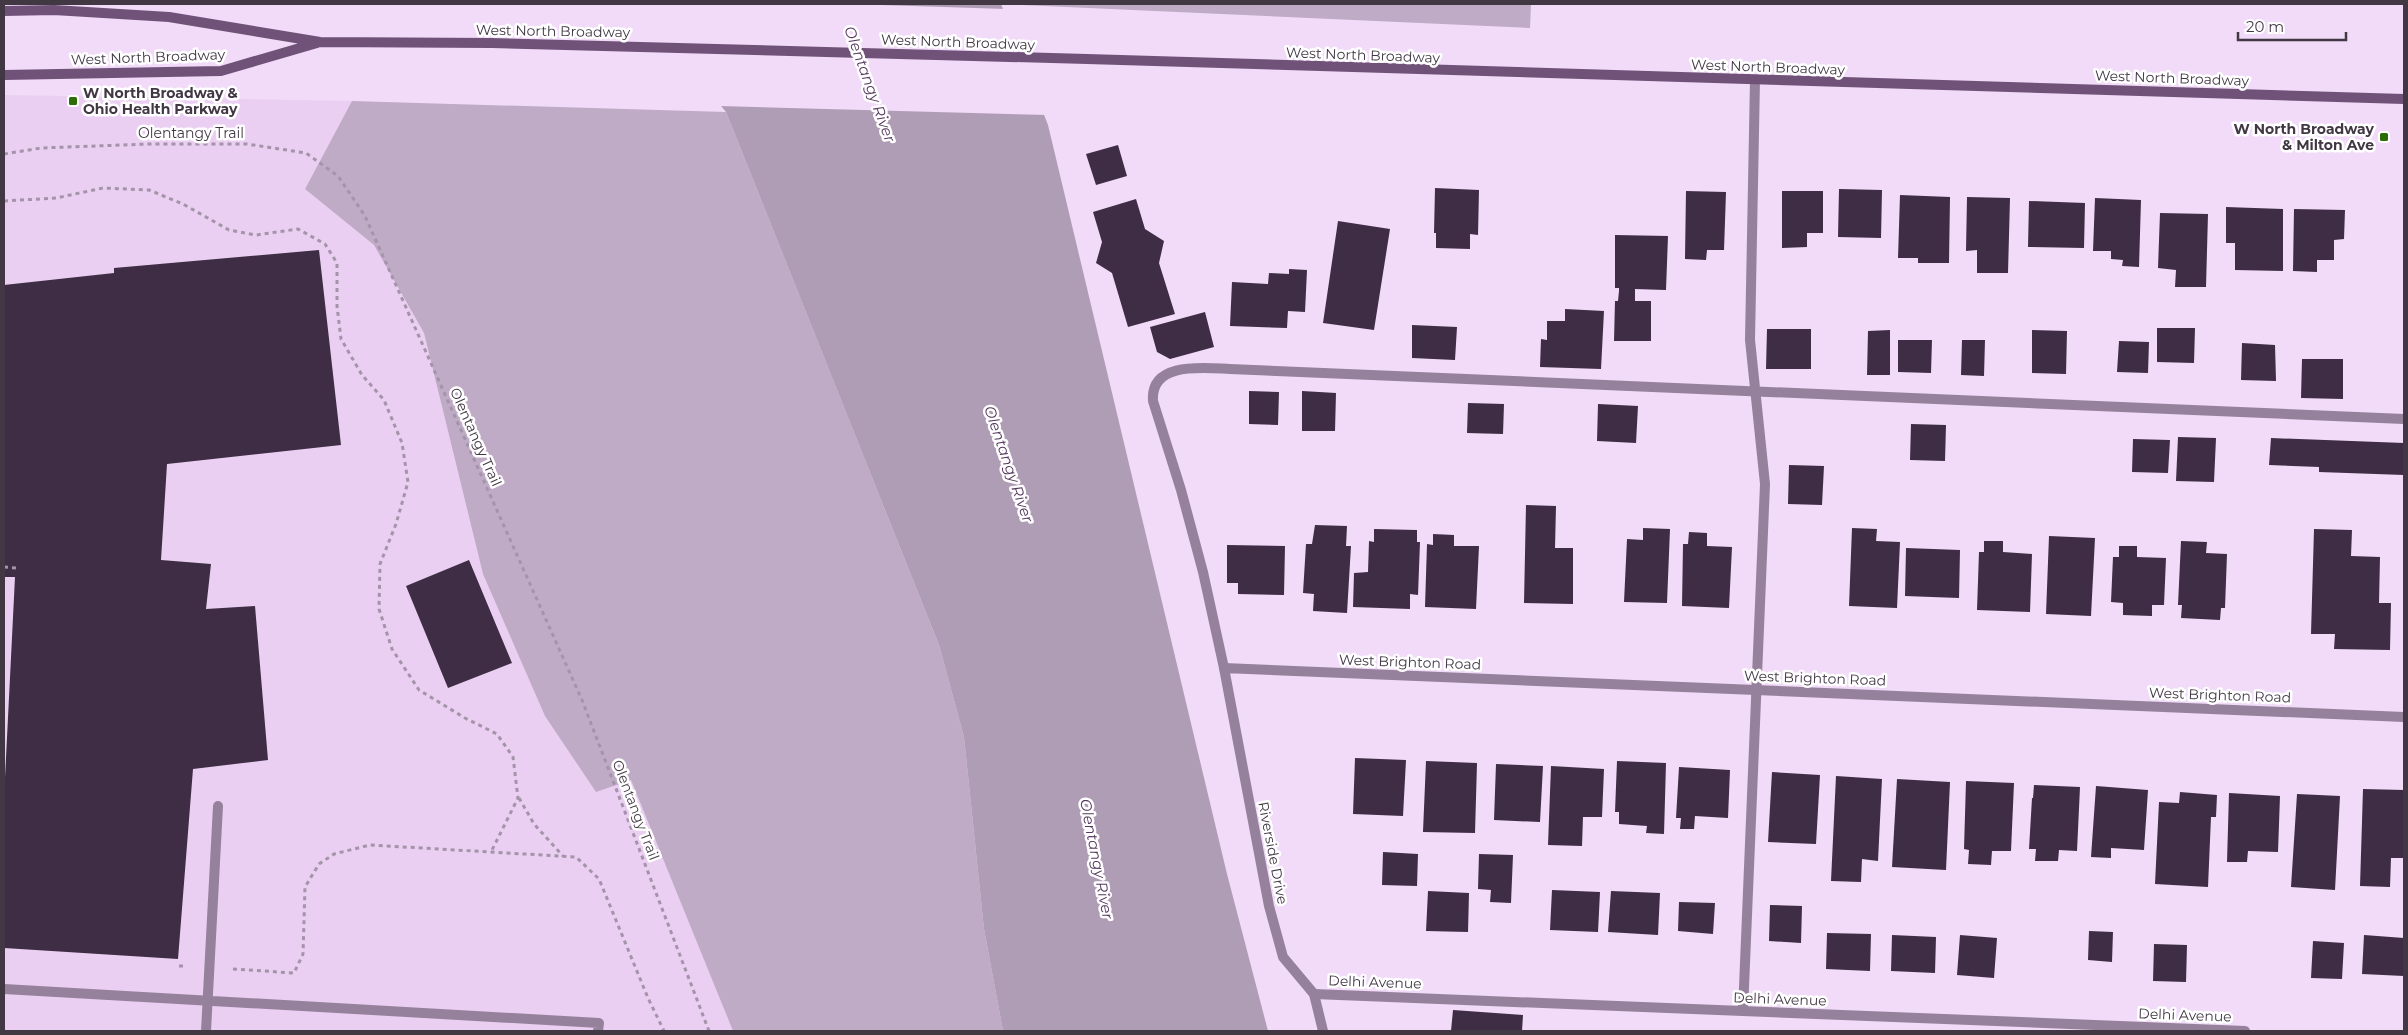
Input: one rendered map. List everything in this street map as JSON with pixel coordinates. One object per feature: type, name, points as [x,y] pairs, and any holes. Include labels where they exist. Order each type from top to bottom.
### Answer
[{"type":"main road","name":"West North Broadway","points":[[4,11],[54,10],[169,17],[320,42],[1087,59],[2404,99]]},
{"type":"main road","name":"West North Broadway","points":[[4,76],[221,71],[320,42]]},
{"type":"street","points":[[1744,1011],[1765,484],[1762,435],[1754,391],[1750,340],[1755,80]]},
{"type":"street","name":"Riverside Drive","points":[[1323,1031],[1314,994],[1283,958],[1269,906],[1224,668],[1200,563],[1181,490],[1153,401],[1153,389],[1156,383],[1170,372],[1195,368],[1230,369],[2404,419]]},
{"type":"street","name":"West Brighton Road","points":[[1224,668],[2404,717]]},
{"type":"street","points":[[206,1031],[218,806]]},
{"type":"street","points":[[4,989],[599,1023],[598,1031]]},
{"type":"street","name":"Delhi Avenue","points":[[1314,994],[2245,1031]]},
{"type":"path","name":"Olentangy Trail","points":[[4,154],[41,148],[149,144],[247,144],[306,153],[338,176],[365,216],[582,700],[709,1031]]},
{"type":"path","points":[[4,201],[56,198],[103,188],[149,190],[183,204],[229,230],[256,235],[298,229],[325,244],[337,263],[337,306],[341,339],[362,375],[384,400],[402,442],[408,482],[396,524],[380,564],[379,609],[392,649],[419,690],[465,718],[497,734],[513,757],[518,798],[534,824],[563,856]]},
{"type":"path","points":[[4,567],[16,568]]},
{"type":"path","points":[[491,852],[518,798]]},
{"type":"path","points":[[179,966],[294,973],[302,954],[305,887],[318,864],[334,854],[370,845],[576,857],[599,879],[648,998],[664,1031]]},
{"type":"shaded area","points":[[1001,4],[1531,4],[1530,28]]},
{"type":"shaded area","points":[[4,95],[352,101],[305,189],[374,245],[424,333],[483,574],[631,779],[733,1031],[4,1031]]},
{"type":"shaded area","points":[[352,101],[726,112],[939,645],[964,737],[984,929],[1003,1031],[733,1031],[631,780],[596,792],[545,716],[483,574],[424,333],[374,245],[305,189]]},
{"type":"water","name":"Olentangy River","points":[[638,4],[1001,4],[1048,125],[1227,874],[1268,1031],[1003,1031],[984,929],[964,737],[939,645],[726,112]]},
{"type":"pier","points":[[636,4],[850,4],[1006,9],[1047,115],[719,106]]},
{"type":"building","points":[[1118,145],[1127,176],[1096,185],[1086,154]]},
{"type":"building","points":[[1435,188],[1479,190],[1478,235],[1470,234],[1470,249],[1436,248],[1436,233],[1434,233]]},
{"type":"building","points":[[1839,189],[1882,190],[1881,238],[1838,237]]},
{"type":"building","points":[[1686,191],[1726,192],[1724,250],[1707,250],[1706,260],[1685,259]]},
{"type":"building","points":[[1782,191],[1823,191],[1823,233],[1807,233],[1807,247],[1782,248]]},
{"type":"building","points":[[1900,195],[1950,197],[1949,263],[1918,263],[1918,258],[1898,258]]},
{"type":"building","points":[[1967,197],[2010,198],[2008,273],[1977,273],[1977,250],[1966,251]]},
{"type":"building","points":[[2095,198],[2141,200],[2139,267],[2122,266],[2123,260],[2111,259],[2111,251],[2093,251]]},
{"type":"building","points":[[1136,199],[1145,229],[1164,241],[1159,263],[1175,314],[1128,327],[1112,273],[1096,263],[1102,242],[1093,212]]},
{"type":"building","points":[[2029,201],[2085,203],[2084,248],[2028,247]]},
{"type":"building","points":[[2226,207],[2283,209],[2283,271],[2235,270],[2235,243],[2226,243]]},
{"type":"building","points":[[2294,209],[2345,210],[2344,239],[2334,240],[2334,260],[2317,260],[2317,272],[2293,271]]},
{"type":"building","points":[[2160,213],[2208,214],[2206,287],[2175,287],[2176,270],[2158,268]]},
{"type":"building","points":[[1338,221],[1390,229],[1374,330],[1323,323]]},
{"type":"building","points":[[1615,235],[1668,236],[1666,290],[1635,289],[1635,301],[1651,301],[1651,341],[1614,341],[1615,301],[1618,301],[1619,291],[1619,288],[1615,288]]},
{"type":"building","points":[[319,250],[341,445],[167,464],[161,560],[211,564],[206,609],[255,606],[268,760],[193,769],[178,959],[4,948],[4,798],[15,577],[4,577],[4,285],[114,273],[114,268]]},
{"type":"building","points":[[1289,269],[1307,270],[1305,312],[1288,311],[1287,328],[1230,326],[1232,282],[1268,284],[1269,273],[1289,274]]},
{"type":"building","points":[[1565,309],[1604,311],[1601,369],[1540,367],[1541,339],[1547,340],[1547,321],[1565,321]]},
{"type":"building","points":[[1205,312],[1214,347],[1170,359],[1157,352],[1150,327]]},
{"type":"building","points":[[1412,325],[1457,327],[1455,360],[1412,358]]},
{"type":"building","points":[[2157,328],[2195,328],[2194,363],[2157,362]]},
{"type":"building","points":[[1767,329],[1811,329],[1811,369],[1766,369]]},
{"type":"building","points":[[1890,330],[1890,375],[1867,375],[1868,331]]},
{"type":"building","points":[[2032,330],[2067,331],[2066,374],[2032,373]]},
{"type":"building","points":[[1898,340],[1932,340],[1931,373],[1898,372]]},
{"type":"building","points":[[1962,340],[1985,340],[1984,376],[1961,375]]},
{"type":"building","points":[[2119,341],[2149,342],[2148,373],[2117,372]]},
{"type":"building","points":[[2242,343],[2275,345],[2276,381],[2241,380]]},
{"type":"building","points":[[2302,359],[2343,359],[2343,399],[2301,398]]},
{"type":"building","points":[[1249,391],[1279,392],[1278,425],[1249,424]]},
{"type":"building","points":[[1302,391],[1336,393],[1335,431],[1302,431]]},
{"type":"building","points":[[1468,403],[1504,404],[1503,434],[1467,433]]},
{"type":"building","points":[[1598,404],[1638,406],[1636,443],[1597,441]]},
{"type":"building","points":[[1911,424],[1946,425],[1945,461],[1910,460]]},
{"type":"building","points":[[2178,437],[2216,438],[2214,482],[2176,481]]},
{"type":"building","points":[[2271,438],[2404,443],[2404,475],[2319,472],[2319,467],[2269,465]]},
{"type":"building","points":[[2133,439],[2170,440],[2168,473],[2132,472]]},
{"type":"building","points":[[1789,465],[1824,466],[1822,505],[1788,504]]},
{"type":"building","points":[[1526,505],[1556,506],[1555,548],[1573,548],[1573,604],[1524,603]]},
{"type":"building","points":[[1315,525],[1347,526],[1346,546],[1351,546],[1347,613],[1313,611],[1314,594],[1303,593],[1306,544],[1312,544]]},
{"type":"building","points":[[1643,528],[1670,529],[1667,603],[1624,602],[1627,539],[1643,540]]},
{"type":"building","points":[[1852,528],[1877,529],[1876,541],[1900,542],[1897,608],[1849,606]]},
{"type":"building","points":[[1374,529],[1417,530],[1417,542],[1420,542],[1418,595],[1410,594],[1410,609],[1353,607],[1354,573],[1368,572],[1369,541],[1374,542]]},
{"type":"building","points":[[2314,529],[2352,530],[2351,556],[2380,557],[2379,603],[2391,603],[2390,650],[2334,649],[2335,634],[2311,634]]},
{"type":"building","points":[[1689,532],[1707,533],[1707,546],[1732,547],[1729,608],[1682,606],[1683,544],[1688,544]]},
{"type":"building","points":[[1433,534],[1454,535],[1454,546],[1479,546],[1476,609],[1425,607],[1427,544],[1433,545]]},
{"type":"building","points":[[2049,536],[2095,538],[2091,616],[2046,614]]},
{"type":"building","points":[[1984,541],[2003,541],[2003,552],[2032,554],[2030,612],[1977,610],[1979,552],[1984,552]]},
{"type":"building","points":[[2181,541],[2207,542],[2206,553],[2227,554],[2225,608],[2221,608],[2220,620],[2181,618],[2182,605],[2178,605]]},
{"type":"building","points":[[1227,545],[1285,546],[1284,595],[1238,594],[1238,583],[1227,583]]},
{"type":"building","points":[[2119,546],[2137,546],[2137,557],[2166,558],[2164,605],[2152,605],[2152,616],[2123,615],[2123,603],[2111,602],[2113,557],[2119,557]]},
{"type":"building","points":[[1906,548],[1960,550],[1959,598],[1905,596]]},
{"type":"building","points":[[469,560],[512,663],[448,688],[406,586]]},
{"type":"building","points":[[1355,758],[1406,760],[1403,816],[1353,814]]},
{"type":"building","points":[[1426,761],[1477,763],[1475,833],[1423,832]]},
{"type":"building","points":[[1617,761],[1666,763],[1664,834],[1646,833],[1647,826],[1619,824],[1619,812],[1615,812]]},
{"type":"building","points":[[1496,764],[1543,766],[1540,822],[1494,820]]},
{"type":"building","points":[[1551,766],[1604,769],[1602,817],[1583,817],[1582,846],[1548,845]]},
{"type":"building","points":[[1679,767],[1730,770],[1728,818],[1695,816],[1694,829],[1680,829],[1681,818],[1676,818]]},
{"type":"building","points":[[1772,772],[1820,775],[1816,844],[1768,842]]},
{"type":"building","points":[[1836,776],[1882,779],[1878,861],[1862,859],[1861,882],[1831,881]]},
{"type":"building","points":[[1897,779],[1950,782],[1946,870],[1892,867]]},
{"type":"building","points":[[1966,781],[2014,783],[2011,851],[1992,851],[1991,865],[1968,864],[1969,850],[1964,849]]},
{"type":"building","points":[[2034,785],[2080,787],[2077,851],[2059,850],[2058,861],[2035,861],[2036,849],[2029,849]]},
{"type":"building","points":[[2096,786],[2148,790],[2144,850],[2111,848],[2111,858],[2091,857]]},
{"type":"building","points":[[2363,789],[2404,790],[2404,858],[2391,858],[2390,887],[2360,886]]},
{"type":"building","points":[[2180,792],[2217,795],[2216,817],[2211,817],[2208,887],[2155,884],[2159,802],[2179,803]]},
{"type":"building","points":[[2229,793],[2280,796],[2278,852],[2248,851],[2247,862],[2227,862]]},
{"type":"building","points":[[2297,794],[2340,796],[2335,890],[2291,887]]},
{"type":"building","points":[[1383,852],[1418,854],[1417,886],[1382,885]]},
{"type":"building","points":[[1479,854],[1513,855],[1511,903],[1490,902],[1491,890],[1478,889]]},
{"type":"building","points":[[1552,890],[1600,892],[1598,932],[1550,930]]},
{"type":"building","points":[[1428,891],[1469,893],[1468,932],[1426,931]]},
{"type":"building","points":[[1611,891],[1660,893],[1658,935],[1608,932]]},
{"type":"building","points":[[1679,902],[1715,903],[1713,934],[1678,931]]},
{"type":"building","points":[[1770,905],[1802,906],[1801,943],[1769,941]]},
{"type":"building","points":[[2089,931],[2113,932],[2112,962],[2088,960]]},
{"type":"building","points":[[1827,933],[1871,934],[1870,971],[1826,969]]},
{"type":"building","points":[[1892,935],[1936,937],[1935,973],[1891,971]]},
{"type":"building","points":[[1960,935],[1997,938],[1994,978],[1957,975]]},
{"type":"building","points":[[2364,935],[2404,938],[2404,976],[2362,974]]},
{"type":"building","points":[[2313,941],[2344,943],[2342,979],[2311,978]]},
{"type":"building","points":[[2154,944],[2187,945],[2186,982],[2153,981]]},
{"type":"building","points":[[1453,1010],[1523,1015],[1522,1031],[1451,1031]]},
{"type":"place","name":"W North Broadway & Ohio Health Parkway","points":[[73,101]]},
{"type":"place","name":"W North Broadway & Milton Ave","points":[[2384,137]]}]
